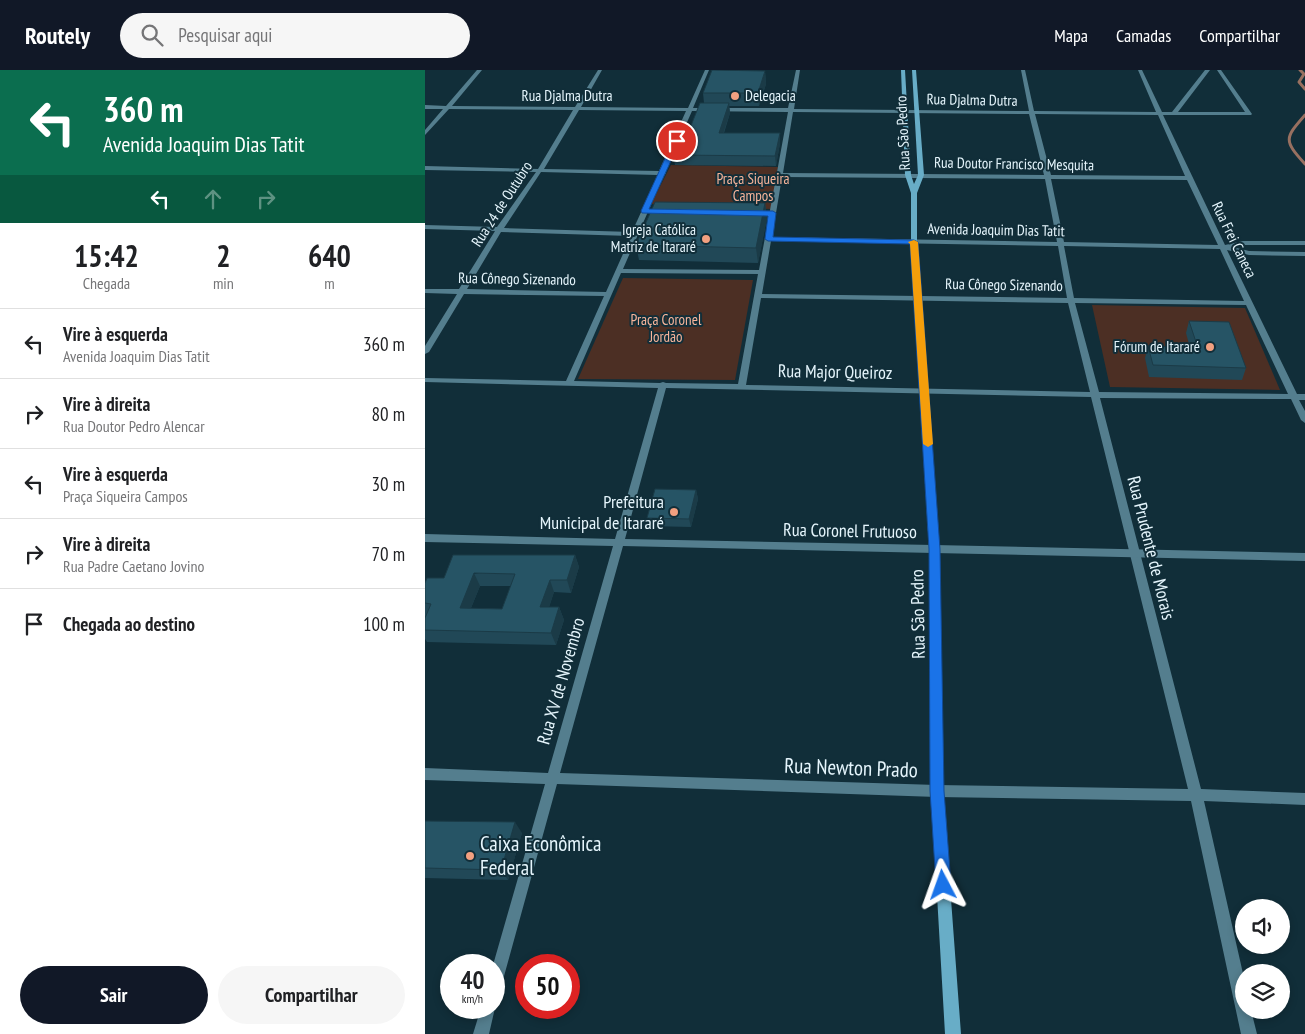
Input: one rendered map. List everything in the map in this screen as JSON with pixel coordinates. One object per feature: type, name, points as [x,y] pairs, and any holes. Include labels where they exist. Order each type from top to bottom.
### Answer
[{"type":"main road","name":"Rua São Pedro","points":[[903,70],[908,175],[914,193],[914,242],[934,549],[937,791],[953,1034]]},
{"type":"main road","name":"Rua São Pedro","points":[[914,70],[921,176],[914,193]]},
{"type":"street","points":[[425,133],[480,70]]},
{"type":"street","name":"Rua 24 de Outubro","points":[[425,352],[499,230],[540,170],[600,70]]},
{"type":"street","points":[[569,383],[707,70]]},
{"type":"street","points":[[742,386],[798,70]]},
{"type":"street","name":"Rua Prudente de Morais","points":[[1023,70],[1031,113],[1048,177],[1059,244],[1071,300],[1196,795],[1249,1034]]},
{"type":"street","name":"Rua Frei Caneca","points":[[1140,70],[1189,178],[1305,420]]},
{"type":"street","points":[[1174,113],[1208,70]]},
{"type":"street","name":"Rua Djalma Dutra","points":[[425,107],[1249,114],[1219,70]]},
{"type":"street","points":[[425,168],[663,172]]},
{"type":"street","name":"Rua Doutor Francisco Mesquita","points":[[779,175],[1189,178]]},
{"type":"street","points":[[645,211],[655,211]]},
{"type":"street","points":[[763,213],[773,213]]},
{"type":"street","points":[[425,228],[635,234]]},
{"type":"street","name":"Avenida Joaquim Dias Tatit","points":[[768,239],[1224,248],[1249,253],[1305,254]]},
{"type":"street","name":"Avenida Joaquim Dias Tatit","points":[[1224,248],[1243,243],[1305,244]]},
{"type":"street","points":[[618,271],[762,272]]},
{"type":"street","name":"Rua Cônego Sizenando","points":[[425,291],[608,294]]},
{"type":"street","name":"Rua Cônego Sizenando","points":[[758,296],[1249,303]]},
{"type":"street","name":"Rua Major Queiroz","points":[[425,380],[1096,395],[1305,396]]},
{"type":"street","name":"Rua XV de Novembro","points":[[503,954],[663,384]]},
{"type":"street","name":"Rua Coronel Frutuoso","points":[[425,538],[1305,557]]},
{"type":"street","name":"Rua Newton Prado","points":[[425,774],[937,791],[1196,795],[1305,799]]},
{"type":"street","points":[[481,1034],[485,1019]]},
{"type":"green space","name":"Praça Siqueira Campos","points":[[671,165],[778,167],[771,209],[651,204]]},
{"type":"green space","name":"Praça Coronel Jordão","points":[[623,278],[753,280],[735,380],[578,379]]},
{"type":"green space","points":[[1092,305],[1245,308],[1280,390],[1110,387]]},
{"type":"building","points":[[712,70],[765,71],[758,93],[703,93]]},
{"type":"building","points":[[700,103],[729,103],[719,133],[780,133],[775,156],[673,155],[685,133],[688,133]]},
{"type":"building","name":"Igreja Católica Matriz de Itararé","points":[[655,202],[765,203],[756,248],[636,245]]},
{"type":"building","points":[[1189,321],[1229,322],[1246,368],[1153,365],[1148,346],[1198,348]]},
{"type":"building","name":"Prefeitura Municipal de Itararé","points":[[655,489],[696,490],[689,519],[647,518]]},
{"type":"building","points":[[453,555],[575,555],[567,580],[550,580],[540,607],[559,607],[551,633],[425,630],[425,618],[431,604],[425,603],[425,583],[427,578],[444,578]],"holes":[[[474,573],[515,574],[502,609],[460,608]]]},
{"type":"building","name":"Caixa Econômica Federal","points":[[425,821],[515,822],[501,870],[425,868]]},
{"type":"waterway","points":[[1300,70],[1304,74],[1299,82],[1305,89]]},
{"type":"waterway","points":[[1305,115],[1293,129],[1289,139],[1293,149],[1305,164]]},
{"type":"slow traffic","points":[[912,242],[914,242],[928,444]]},
{"type":"place","name":"Delegacia","points":[[735,96]]},
{"type":"place","name":"Igreja Católica Matriz de Itararé","points":[[706,239]]},
{"type":"place","name":"Fórum de Itararé","points":[[1210,347]]},
{"type":"place","name":"Prefeitura Municipal de Itararé","points":[[674,512]]},
{"type":"place","name":"Caixa Econômica Federal","points":[[470,856]]},
{"type":"route","points":[[677,141],[645,211],[773,213],[768,239],[914,242],[934,549],[937,791],[943,885]]}]
